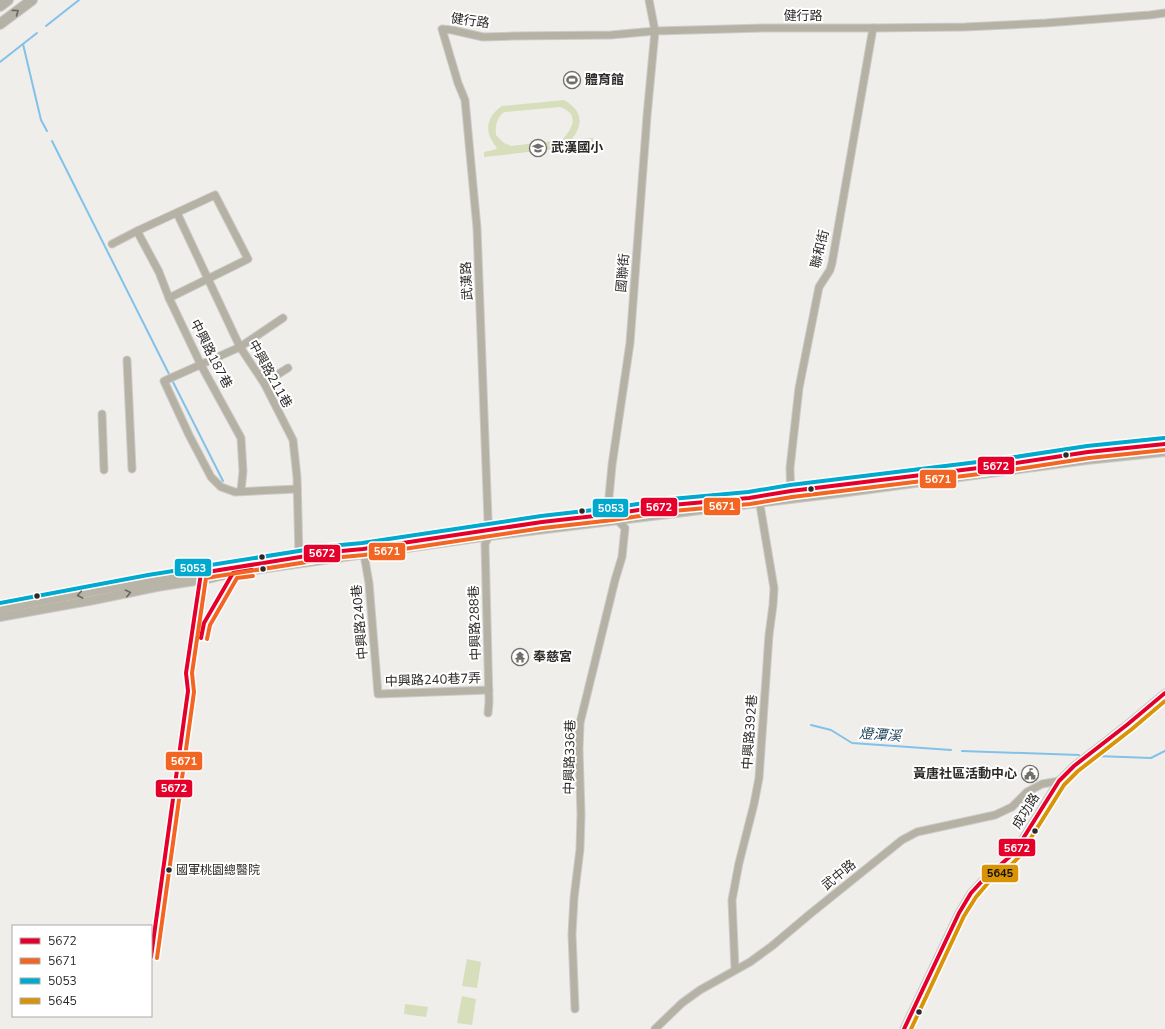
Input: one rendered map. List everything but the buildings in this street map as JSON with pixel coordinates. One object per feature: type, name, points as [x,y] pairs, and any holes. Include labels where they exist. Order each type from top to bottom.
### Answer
[{"type":"highway","points":[[0,6],[8,0]]},
{"type":"highway","points":[[0,24],[32,0]]},
{"type":"main road","points":[[791,495],[871,482],[1018,463],[1088,452],[1165,444]]},
{"type":"main road","points":[[0,617],[156,587],[208,579],[233,573],[490,533],[542,522],[614,517],[672,505],[749,498],[759,499],[1004,472],[1088,460],[1165,452]]},
{"type":"main road","points":[[0,610],[149,581],[299,557],[331,552],[364,552]]},
{"type":"street","name":"國聯街","points":[[614,517],[608,508],[608,501],[630,343],[655,31],[649,0]]},
{"type":"street","name":"健行路","points":[[442,29],[483,37],[764,28],[966,27],[1046,23],[1165,13]]},
{"type":"street","name":"聯和街","points":[[791,495],[790,468],[798,388],[819,287],[830,270],[832,263],[873,28]]},
{"type":"street","name":"武漢路","points":[[442,29],[458,83],[465,100],[468,125],[477,228],[488,520],[490,533]]},
{"type":"street","points":[[112,244],[216,195],[248,259],[169,298]]},
{"type":"street","name":"中興路211巷","points":[[177,213],[240,347],[264,382],[293,440],[297,489],[299,557]]},
{"type":"street","name":"中興路187巷","points":[[137,231],[159,272],[169,298],[201,365],[241,438],[243,471],[241,491]]},
{"type":"street","points":[[284,318],[240,347],[169,379],[189,435],[211,477],[221,487],[235,492],[297,489]]},
{"type":"street","points":[[127,360],[132,469]]},
{"type":"street","points":[[264,382],[288,368]]},
{"type":"street","points":[[102,414],[104,470]]},
{"type":"street","name":"中興路392巷","points":[[735,969],[732,900],[759,778],[769,636],[774,588],[759,499]]},
{"type":"street","name":"中興路336巷","points":[[575,1010],[572,934],[580,842],[580,723],[622,557],[625,528],[614,517]]},
{"type":"street","name":"中興路288巷","points":[[488,712],[489,690],[485,544],[490,533]]},
{"type":"street","name":"中興路240巷","points":[[364,552],[369,584],[378,694]]},
{"type":"street","name":"中興路240巷7弄","points":[[378,694],[489,690]]},
{"type":"street","name":"成功路","points":[[904,1029],[956,920],[971,893],[1014,852],[1059,780],[1074,766],[1165,693]]},
{"type":"street","name":"武中路","points":[[654,1029],[682,1003],[700,990],[735,969],[750,962],[772,946],[902,840],[917,832],[995,815],[1012,807],[1028,792],[1042,784],[1059,780]]},
{"type":"green space","points":[[564,100],[575,109],[580,118],[578,129],[571,140],[593,138],[593,145],[484,157],[484,152],[497,149],[490,137],[488,128],[492,115],[502,106]],"holes":[[[560,107],[570,113],[573,122],[569,131],[562,140],[511,146],[504,143],[496,135],[497,122],[504,112]]]},
{"type":"green space","points":[[467,959],[481,962],[477,988],[462,986]]},
{"type":"green space","points":[[462,996],[476,999],[472,1025],[457,1023]]},
{"type":"green space","points":[[405,1004],[428,1007],[426,1017],[404,1014]]},
{"type":"waterway","points":[[46,26],[79,0]]},
{"type":"waterway","points":[[0,62],[37,33]]},
{"type":"waterway","points":[[23,44],[41,120],[47,131]]},
{"type":"waterway","points":[[52,141],[170,376]]},
{"type":"waterway","points":[[172,380],[223,481]]},
{"type":"waterway","name":"燈潭溪","points":[[811,725],[831,730],[852,743],[951,750]]},
{"type":"waterway","name":"燈潭溪","points":[[962,751],[1079,755]]},
{"type":"waterway","name":"燈潭溪","points":[[1096,756],[1151,758],[1165,751]]},
{"type":"transit line","name":"5053","points":[[0,603],[148,575],[330,546],[362,543],[541,516],[671,499],[748,492],[790,485],[1002,459],[1087,446],[1164,438]]},
{"type":"transit line","name":"5672","points":[[152,950],[188,691],[186,673],[201,573],[331,552],[363,549],[542,522],[672,505],[749,498],[791,491],[1003,465],[1088,452],[1165,444]]},
{"type":"transit line","name":"5671","points":[[157,958],[194,692],[192,673],[206,578],[332,558],[364,555],[543,528],[673,511],[750,504],[792,497],[1004,471],[1089,458],[1165,450]]},
{"type":"transit line","name":"5672","points":[[201,638],[204,623],[233,573],[252,570]]},
{"type":"transit line","name":"5671","points":[[207,639],[210,625],[237,578],[253,576]]},
{"type":"transit line","name":"5672","points":[[904,1029],[959,913],[971,893],[984,879],[1014,853],[1059,781],[1074,766],[1165,693]]},
{"type":"transit line","name":"5645","points":[[911,1029],[964,916],[976,897],[988,883],[1019,857],[1064,785],[1078,771],[1165,701]]},
{"type":"place","name":"體育館","points":[[572,80]]},
{"type":"place","name":"武漢國小","points":[[538,148]]},
{"type":"place","name":"奉慈宮","points":[[520,657]]},
{"type":"place","name":"黃唐社區活動中心","points":[[1030,774]]},
{"type":"place","name":"國軍桃園總醫院","points":[[169,870]]}]
